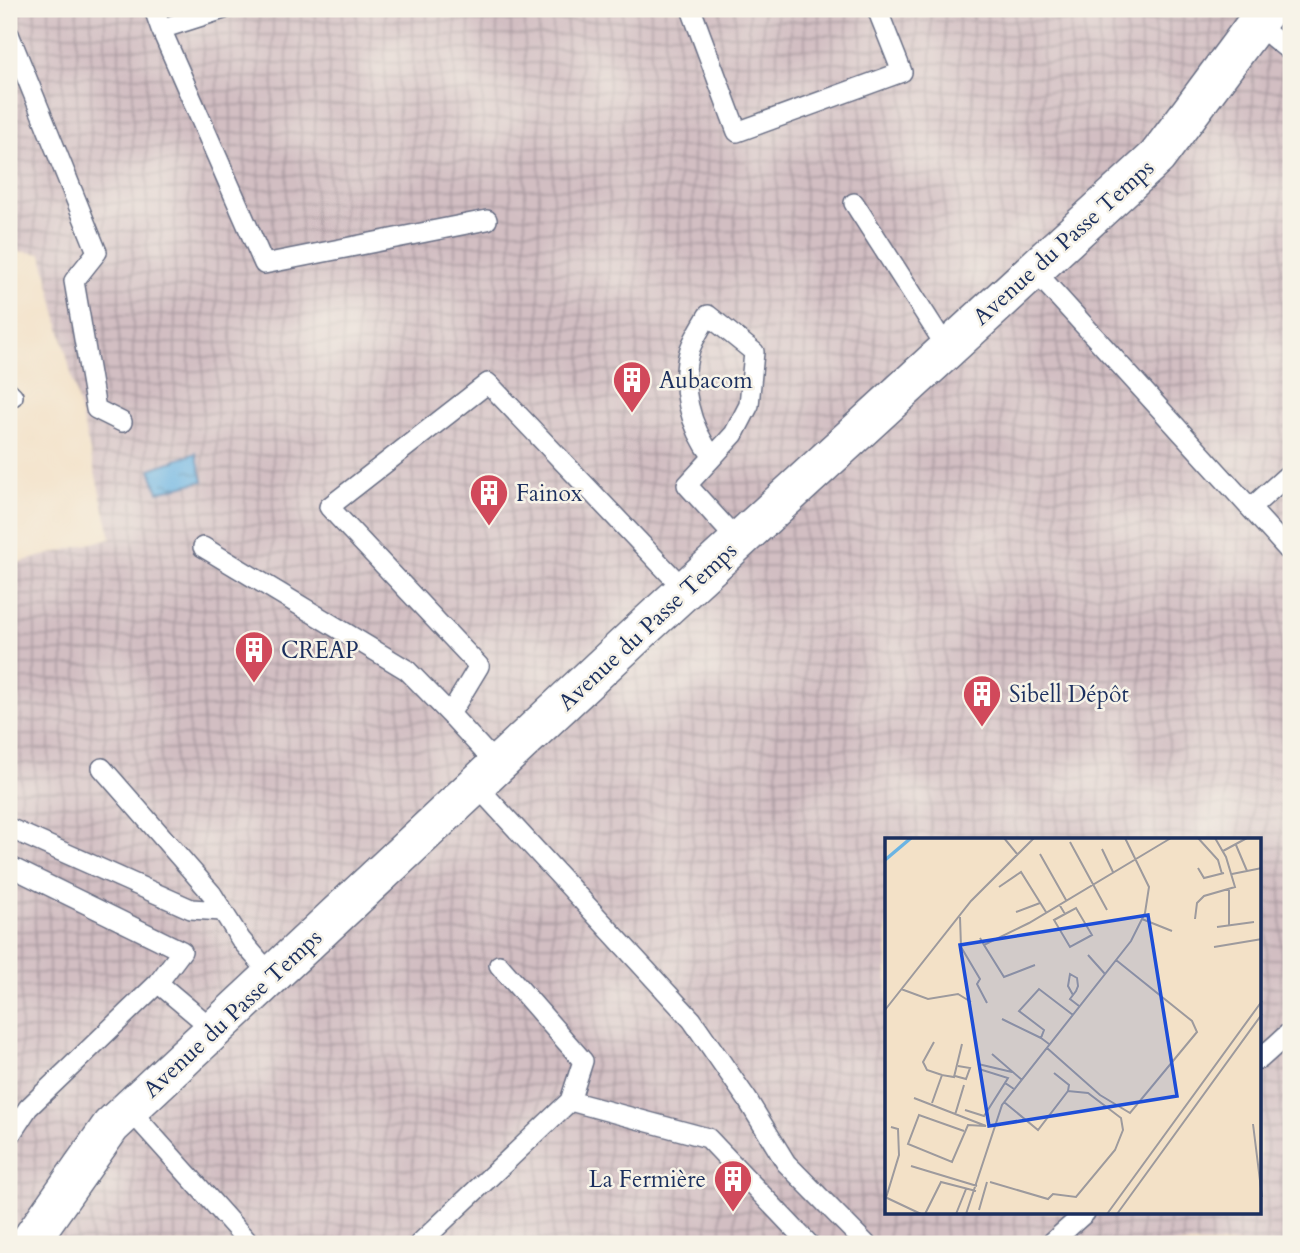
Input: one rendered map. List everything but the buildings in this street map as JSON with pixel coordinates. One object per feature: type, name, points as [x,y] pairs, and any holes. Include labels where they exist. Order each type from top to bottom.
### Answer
[{"type":"street","name":"Avenue du Passe Temps","points":[[28,1244],[111,1126],[685,590],[1157,157],[1261,16]]},
{"type":"lane","points":[[154,9],[264,264],[487,220]]},
{"type":"lane","points":[[161,29],[224,9]]},
{"type":"lane","points":[[691,9],[737,132],[902,72],[877,9]]},
{"type":"lane","points":[[1261,16],[1291,51]]},
{"type":"lane","points":[[9,34],[97,253],[74,281],[96,409],[122,422]]},
{"type":"lane","points":[[853,203],[947,348]]},
{"type":"lane","points":[[1033,269],[1291,553]]},
{"type":"lane","points":[[713,457],[700,440],[685,394],[690,349],[708,315],[754,352],[749,405],[734,434],[713,457],[687,485],[738,541]]},
{"type":"lane","points":[[450,714],[479,666],[329,507],[488,383],[685,590]]},
{"type":"lane","points":[[1251,508],[1291,472]]},
{"type":"lane","points":[[203,547],[407,670],[450,714],[487,775],[692,1020],[747,1099],[786,1163],[866,1244]]},
{"type":"lane","points":[[102,768],[212,894],[241,940],[272,976]]},
{"type":"lane","points":[[9,828],[191,909],[222,911]]},
{"type":"lane","points":[[9,866],[182,951],[159,982],[28,1108],[9,1137]]},
{"type":"lane","points":[[418,1244],[570,1101],[583,1061],[499,965]]},
{"type":"lane","points":[[159,982],[214,1030]]},
{"type":"lane","points":[[1262,1057],[1291,1031]]},
{"type":"lane","points":[[570,1101],[708,1138],[810,1244]]},
{"type":"lane","points":[[129,1109],[250,1244]]},
{"type":"lane","points":[[1050,1244],[1084,1214]]},
{"type":"shaded area","points":[[9,9],[1291,9],[1291,1238],[1285,1244],[9,1244],[9,565],[111,538],[42,254],[9,250]]},
{"type":"water","points":[[196,453],[203,481],[158,492],[150,469]]},
{"type":"place","name":"Aubacom","points":[[632,414]]},
{"type":"place","name":"Fainox","points":[[489,527]]},
{"type":"place","name":"CREAP","points":[[254,684]]},
{"type":"place","name":"Sibell Dépôt","points":[[982,728]]},
{"type":"place","name":"La Fermière","points":[[733,1213]]}]
